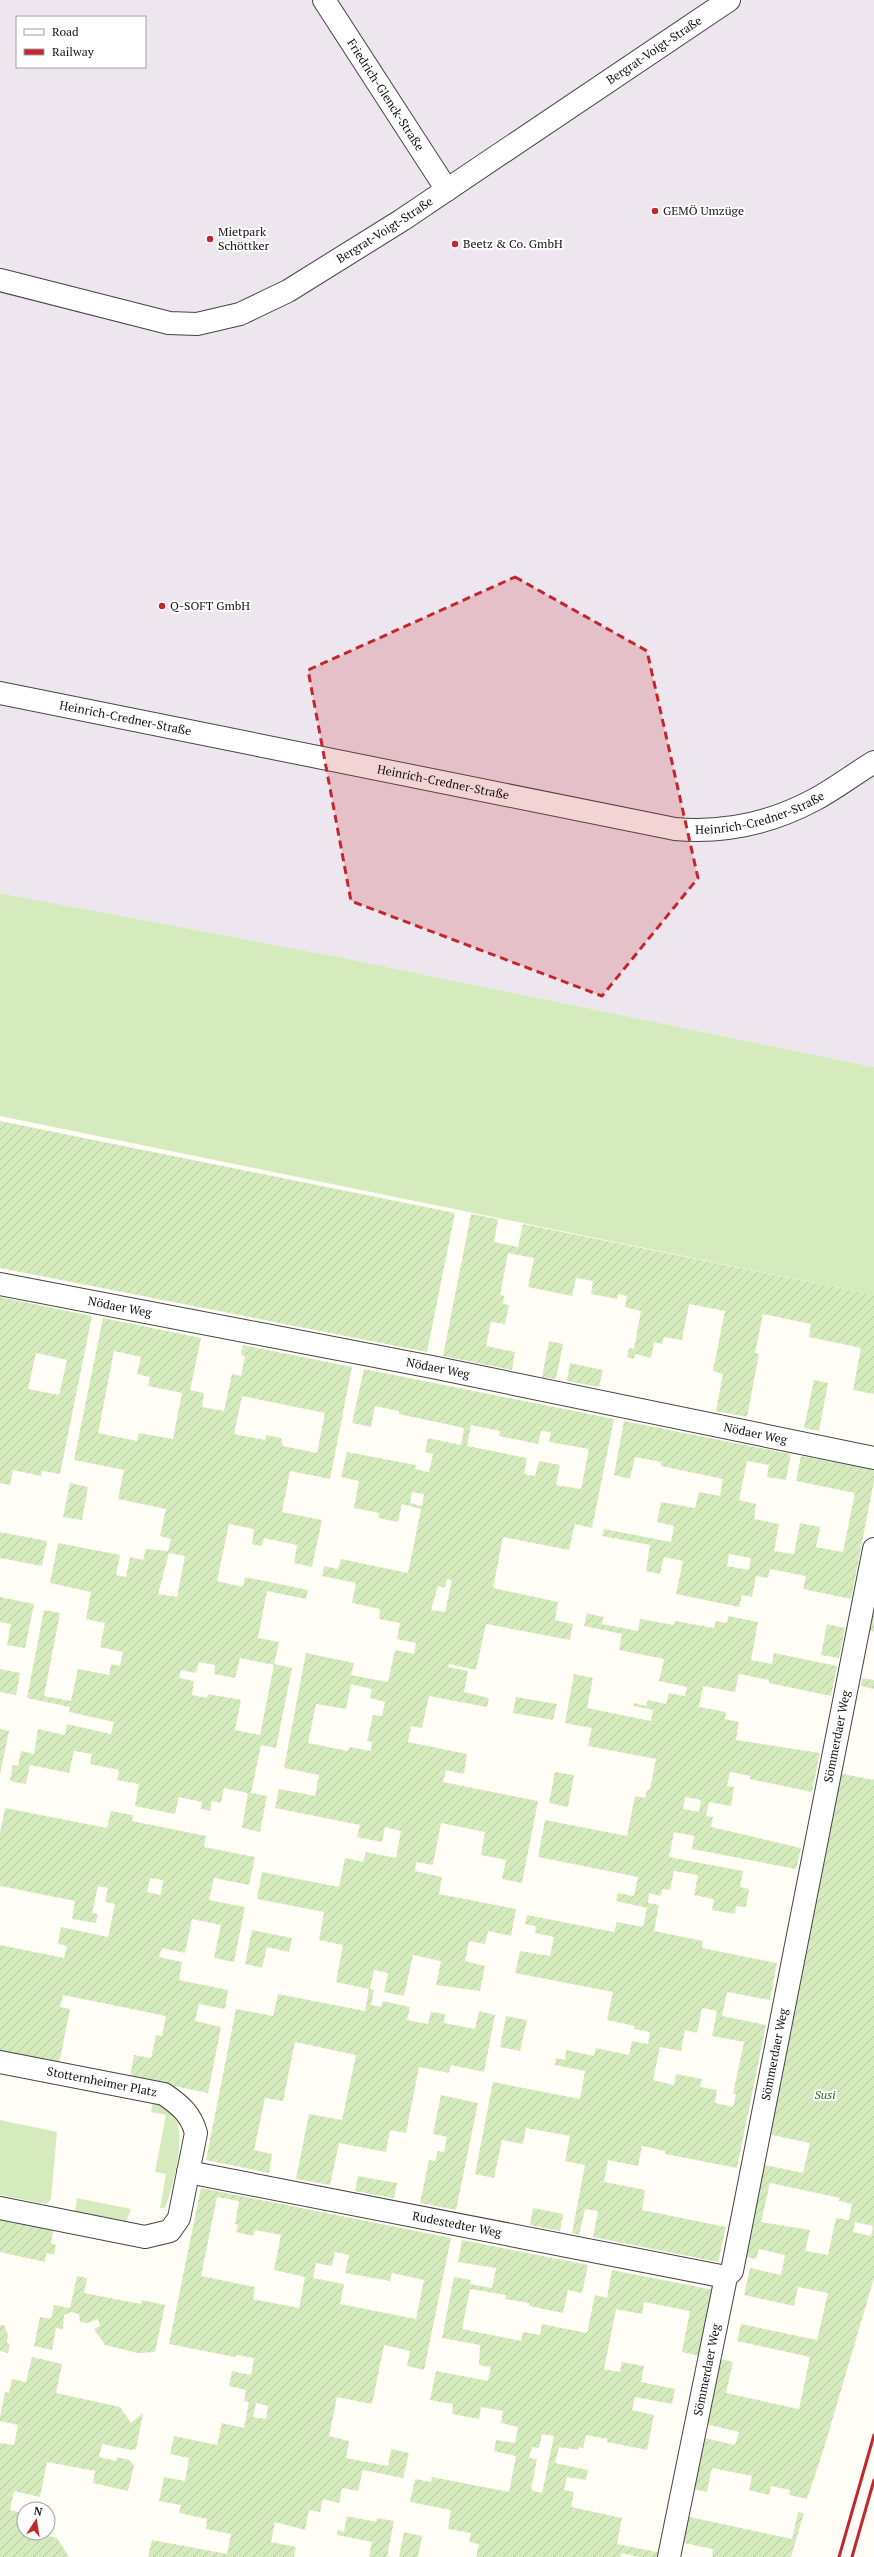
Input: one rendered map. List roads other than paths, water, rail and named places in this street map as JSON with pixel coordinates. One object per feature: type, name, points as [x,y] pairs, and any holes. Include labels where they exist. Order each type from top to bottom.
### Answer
[{"type":"street","name":"Friedrich-Glenck-Straße","points":[[324,0],[447,190]]},
{"type":"street","name":"Bergrat-Voigt-Straße","points":[[0,280],[145,319],[168,323],[197,324],[240,314],[288,291],[447,190],[729,0]]},
{"type":"street","name":"Heinrich-Credner-Straße","points":[[0,693],[675,829],[702,831],[732,828],[777,816],[814,800],[874,762]]},
{"type":"street","name":"Nödaer Weg","points":[[0,1284],[439,1369],[874,1458]]},
{"type":"street","name":"Sömmerdaer Weg","points":[[669,2557],[726,2277],[732,2271],[874,1549]]},
{"type":"street","name":"Stotternheimer Platz","points":[[0,2062],[164,2094],[182,2107],[192,2119],[196,2133],[179,2218],[170,2231],[144,2237],[0,2208]]},
{"type":"street","name":"Rudestedter Weg","points":[[188,2172],[726,2277]]},
{"type":"railway","points":[[839,2557],[874,2435]]},
{"type":"railway","points":[[852,2557],[874,2480]]},
{"type":"place","name":"GEMÖ Umzüge","points":[[655,211]]},
{"type":"place","name":"Mietpark Schöttker","points":[[210,239]]},
{"type":"place","name":"Beetz & Co. GmbH","points":[[455,244]]},
{"type":"place","name":"Q-SOFT GmbH","points":[[162,606]]},
{"type":"park label","name":"Susi","points":[[825,2095]]}]
